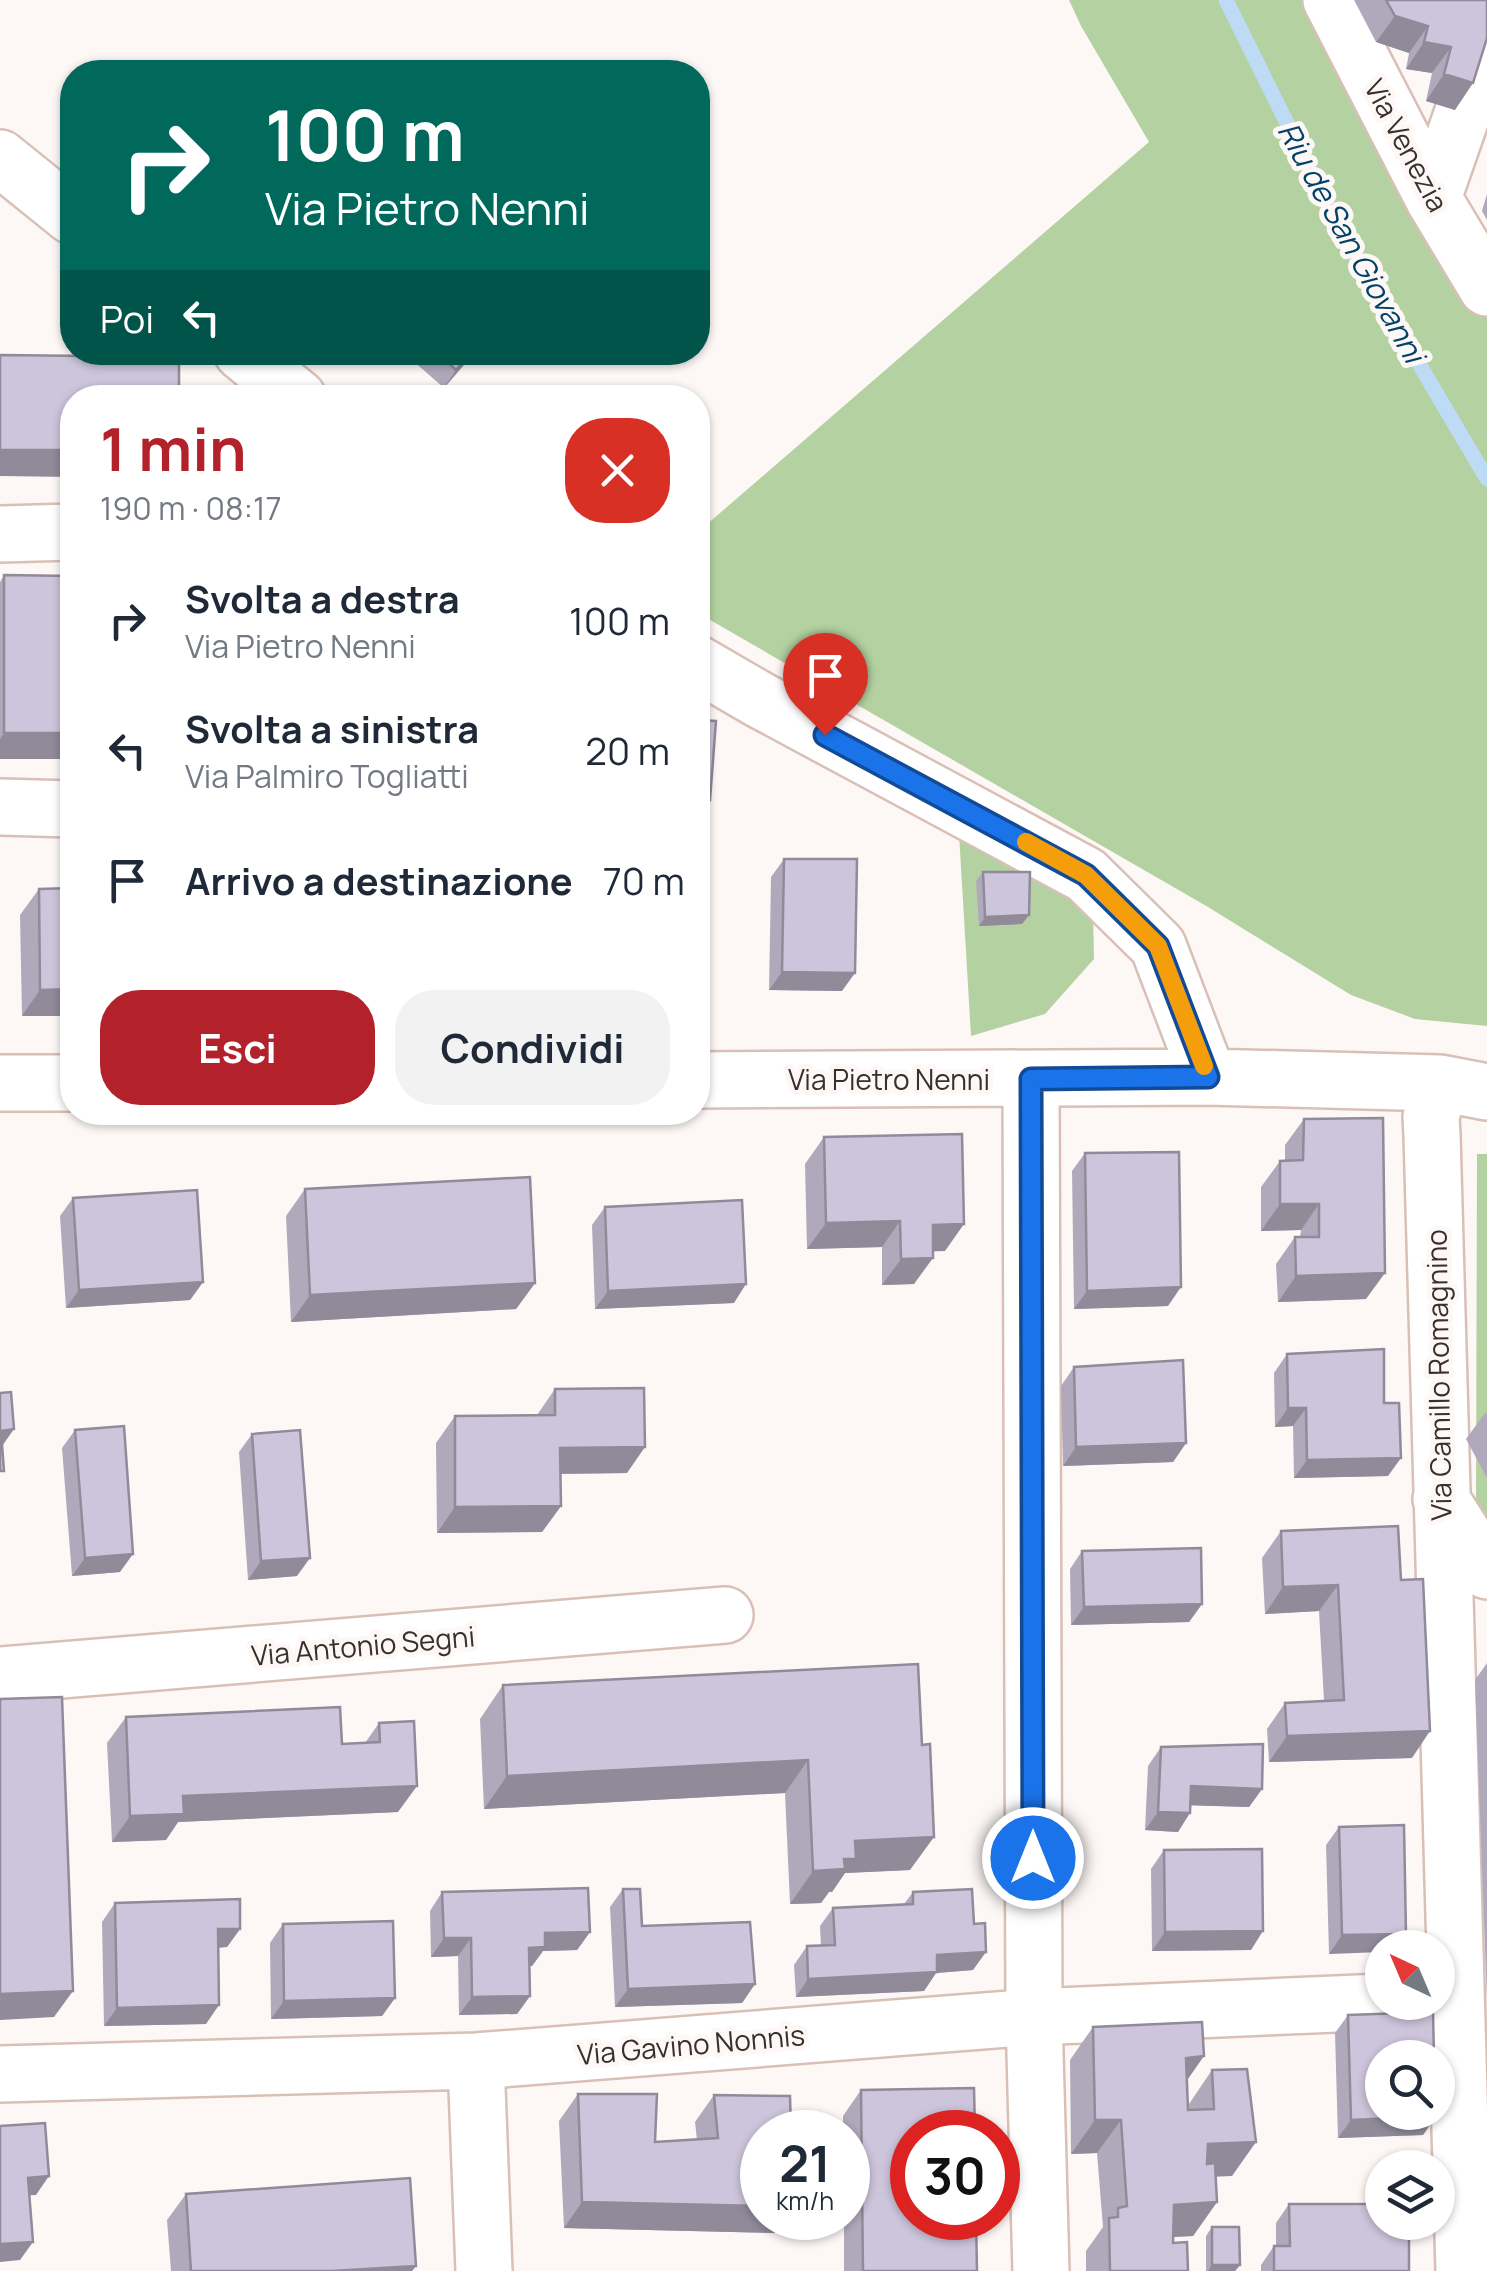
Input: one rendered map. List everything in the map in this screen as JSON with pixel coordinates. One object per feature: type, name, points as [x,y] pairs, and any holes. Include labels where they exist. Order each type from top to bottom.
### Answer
[{"type":"street","name":"Via Venezia","points":[[1331,0],[1433,198],[1487,288]]},
{"type":"street","points":[[1433,198],[1487,43]]},
{"type":"street","points":[[0,158],[60,206]]},
{"type":"street","points":[[258,365],[282,385]]},
{"type":"street","points":[[0,534],[60,532]]},
{"type":"street","points":[[710,671],[1086,875],[1158,946],[1208,1077]]},
{"type":"street","points":[[0,808],[60,809]]},
{"type":"street","name":"Via Pietro Nenni","points":[[710,1080],[1208,1077],[1471,1083]]},
{"type":"street","points":[[1031,1079],[1034,2017],[1041,2271]]},
{"type":"street","points":[[0,1083],[60,1083]]},
{"type":"street","name":"Via Camillo Romagnino","points":[[1451,1930],[1466,1664],[1441,1499],[1431,1116],[1471,1083]]},
{"type":"street","points":[[1441,1499],[1487,1571]]},
{"type":"street","name":"Via Antonio Segni","points":[[0,1676],[725,1615]]},
{"type":"street","name":"Via Gavino Nonnis","points":[[0,2074],[476,2061],[1034,2017],[1365,2003]]},
{"type":"street","name":"Via Camillo Romagnino","points":[[1448,2020],[1464,2271]]},
{"type":"street","points":[[476,2061],[484,2271]]},
{"type":"green space","points":[[1069,0],[1321,0],[1487,309],[1487,1026],[1415,1019],[1351,995],[1208,907],[710,620],[710,522],[1149,142]]},
{"type":"green space","points":[[959,834],[1064,882],[1093,911],[1094,959],[1045,1014],[971,1036]]},
{"type":"green space","points":[[1477,1154],[1487,1154],[1487,1516],[1476,1499]]},
{"type":"building","points":[[1386,0],[1487,0],[1487,38],[1473,83],[1444,74],[1451,47],[1424,42],[1428,26],[1395,16]]},
{"type":"building","points":[[0,355],[60,356],[60,365],[179,365],[179,385],[60,385],[60,450],[0,450]]},
{"type":"building","points":[[4,575],[60,576],[60,733],[4,733]]},
{"type":"building","points":[[710,721],[716,721],[710,800]]},
{"type":"building","points":[[784,859],[857,859],[855,973],[782,972]]},
{"type":"building","points":[[983,872],[1030,872],[1029,915],[985,917]]},
{"type":"building","points":[[60,888],[60,989],[40,990],[39,889]]},
{"type":"building","points":[[1383,1118],[1385,1273],[1296,1276],[1295,1237],[1319,1237],[1319,1204],[1280,1204],[1280,1161],[1303,1160],[1304,1119]]},
{"type":"building","points":[[962,1134],[964,1224],[933,1225],[933,1258],[901,1259],[900,1221],[826,1223],[824,1137]]},
{"type":"building","points":[[1179,1152],[1181,1287],[1087,1291],[1085,1153]]},
{"type":"building","points":[[530,1177],[535,1283],[310,1295],[305,1189]]},
{"type":"building","points":[[197,1190],[203,1282],[79,1290],[73,1198]]},
{"type":"building","points":[[742,1200],[746,1284],[608,1291],[605,1207]]},
{"type":"building","points":[[1384,1349],[1384,1403],[1399,1403],[1401,1458],[1307,1460],[1306,1408],[1288,1408],[1287,1354]]},
{"type":"building","points":[[1183,1360],[1186,1443],[1076,1447],[1074,1367]]},
{"type":"building","points":[[644,1388],[645,1447],[560,1448],[561,1506],[455,1507],[455,1416],[555,1415],[555,1389]]},
{"type":"building","points":[[11,1392],[14,1429],[1,1431],[4,1471],[0,1471],[0,1393]]},
{"type":"building","points":[[124,1426],[133,1554],[85,1558],[75,1430]]},
{"type":"building","points":[[300,1430],[310,1558],[261,1561],[252,1434]]},
{"type":"building","points":[[1398,1526],[1401,1580],[1423,1579],[1430,1731],[1287,1736],[1285,1703],[1344,1700],[1338,1585],[1283,1587],[1281,1531]]},
{"type":"building","points":[[1201,1548],[1202,1604],[1084,1607],[1082,1551]]},
{"type":"building","points":[[918,1664],[922,1745],[930,1744],[934,1837],[855,1841],[856,1859],[844,1859],[845,1869],[813,1871],[808,1760],[507,1776],[503,1685]]},
{"type":"building","points":[[62,1697],[73,1991],[0,1994],[0,1699]]},
{"type":"building","points":[[340,1707],[342,1744],[380,1742],[379,1723],[414,1721],[417,1786],[183,1796],[184,1814],[130,1816],[126,1717]]},
{"type":"building","points":[[1263,1744],[1262,1789],[1191,1786],[1190,1813],[1158,1812],[1161,1747]]},
{"type":"building","points":[[1404,1825],[1406,1930],[1365,1930],[1365,1935],[1342,1935],[1339,1827]]},
{"type":"building","points":[[1262,1849],[1263,1931],[1165,1932],[1164,1850]]},
{"type":"building","points":[[588,1888],[590,1932],[545,1933],[545,1947],[529,1948],[530,1996],[472,1997],[471,1938],[444,1938],[442,1892]]},
{"type":"building","points":[[623,1889],[640,1889],[642,1926],[750,1922],[755,1984],[628,1989]]},
{"type":"building","points":[[972,1889],[974,1924],[985,1923],[986,1952],[937,1955],[937,1972],[808,1979],[807,1946],[835,1945],[833,1908],[913,1904],[913,1892]]},
{"type":"building","points":[[240,1899],[240,1929],[218,1929],[219,2005],[117,2008],[115,1903]]},
{"type":"building","points":[[393,1921],[395,1998],[284,2001],[283,1924]]},
{"type":"building","points":[[1365,2014],[1365,2020],[1433,2020],[1434,2040],[1365,2040],[1365,2119],[1351,2120],[1348,2015]]},
{"type":"building","points":[[1202,2022],[1204,2056],[1186,2058],[1188,2110],[1214,2109],[1212,2070],[1247,2069],[1256,2142],[1208,2144],[1207,2164],[1215,2163],[1217,2202],[1174,2205],[1173,2243],[1187,2242],[1188,2271],[1110,2271],[1109,2218],[1118,2217],[1118,2208],[1127,2206],[1121,2120],[1095,2120],[1093,2027]]},
{"type":"building","points":[[974,2088],[974,2110],[890,2110],[890,2240],[976,2240],[977,2271],[863,2271],[863,2240],[870,2240],[870,2110],[861,2110],[861,2090]]},
{"type":"building","points":[[578,2094],[657,2094],[655,2142],[718,2138],[714,2095],[790,2096],[790,2110],[740,2110],[740,2206],[582,2202]]},
{"type":"building","points":[[45,2123],[49,2176],[28,2178],[33,2242],[0,2244],[0,2126]]},
{"type":"building","points":[[410,2178],[416,2266],[332,2271],[191,2271],[186,2194]]},
{"type":"building","points":[[1289,2204],[1365,2204],[1365,2240],[1409,2240],[1409,2271],[1274,2271],[1274,2246],[1290,2246]]},
{"type":"building","points":[[1212,2227],[1239,2227],[1240,2265],[1212,2265]]},
{"type":"waterway","name":"Riu de San Giovanni","points":[[1226,0],[1341,232],[1487,479]]},
{"type":"slow traffic","points":[[1026,842],[1086,875],[1158,946],[1204,1066]]},
{"type":"route","points":[[825,735],[1086,875],[1158,946],[1208,1077],[1031,1079],[1033,1858]]}]
